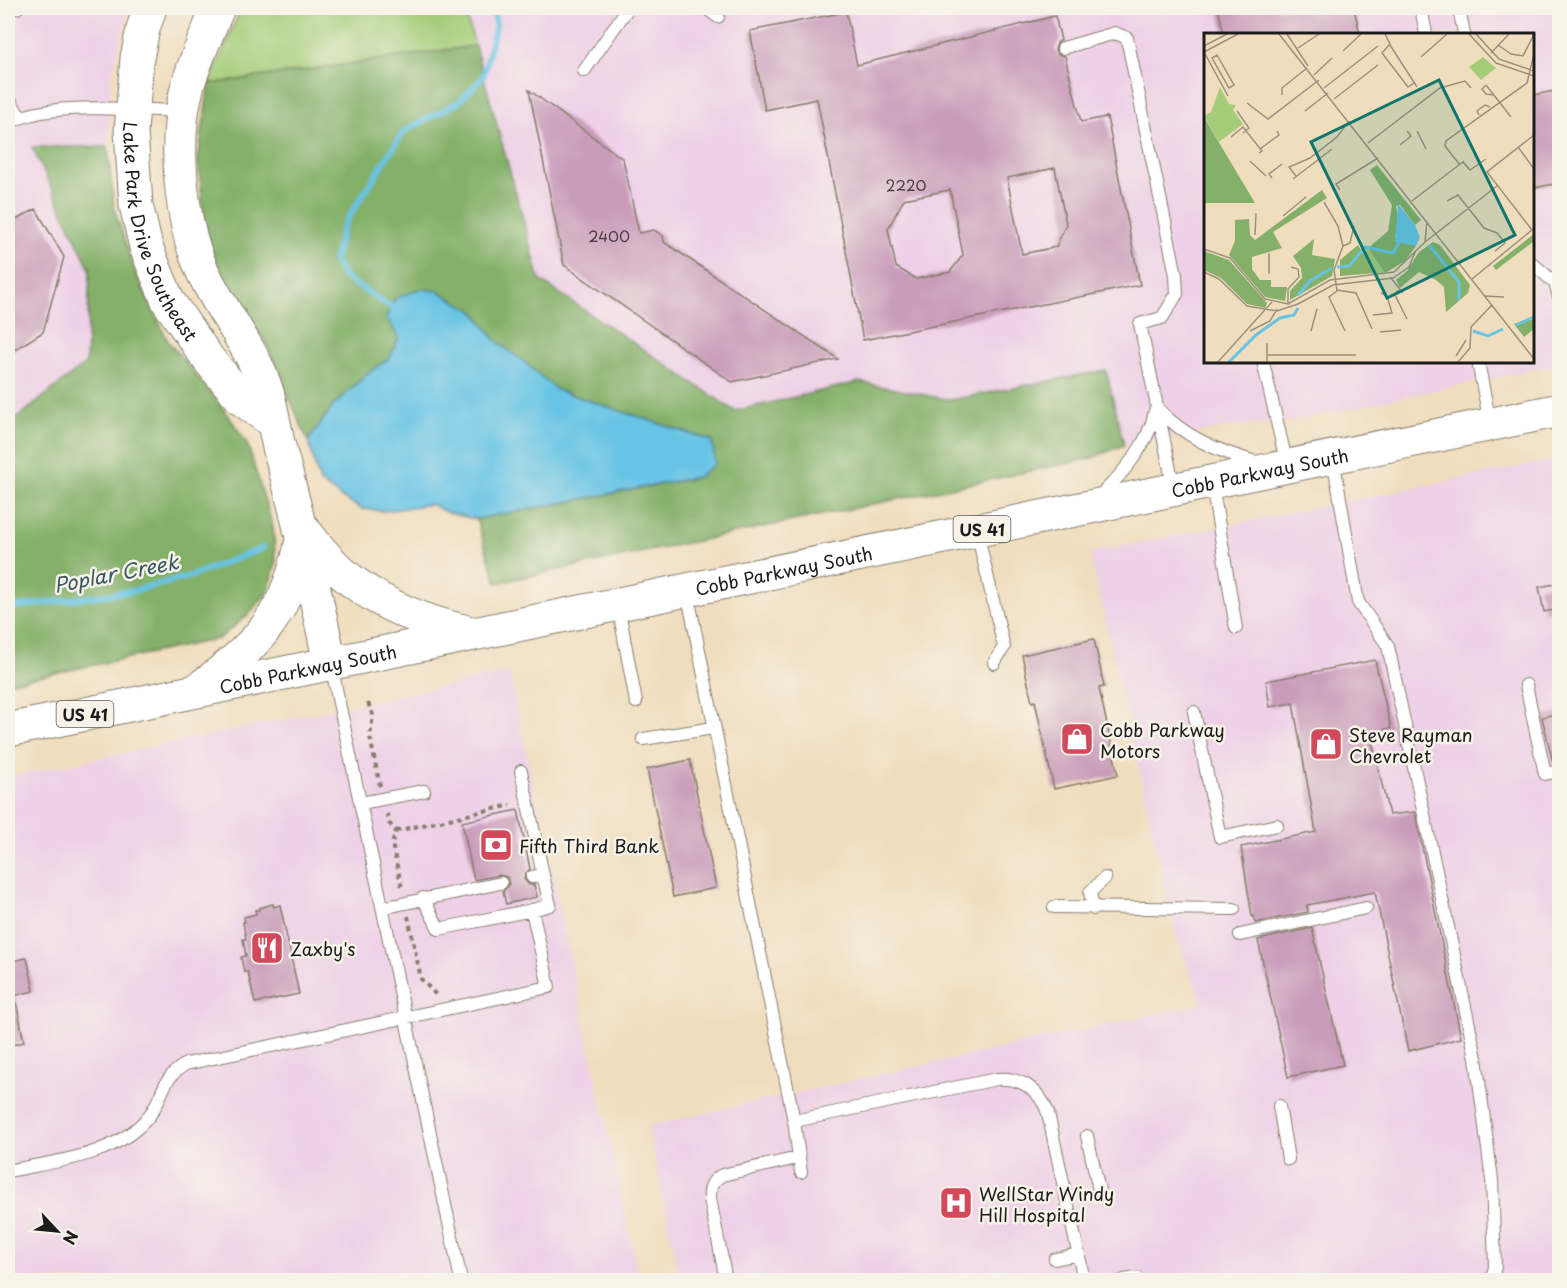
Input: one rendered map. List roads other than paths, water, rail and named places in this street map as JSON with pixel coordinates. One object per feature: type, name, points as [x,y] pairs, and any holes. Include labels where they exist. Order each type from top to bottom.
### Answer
[{"type":"main road","name":"Lake Park Drive Southeast","points":[[150,8],[137,58],[131,131],[136,205],[146,247],[168,301],[209,360],[243,400],[273,422]]},
{"type":"main road","name":"Lake Park Drive Southeast","points":[[218,8],[187,89],[183,111],[180,160],[183,199],[190,239],[201,269],[248,349],[265,387],[302,531],[330,663]]},
{"type":"main road","name":"Cobb Parkway South","points":[[8,730],[1560,410]]},
{"type":"main road","points":[[302,531],[335,566],[369,592],[409,613],[473,634]]},
{"type":"main road","points":[[194,691],[235,661],[271,622],[290,586],[302,531]]},
{"type":"lane","points":[[8,8],[17,8]]},
{"type":"lane","points":[[584,71],[628,8]]},
{"type":"lane","points":[[706,8],[718,18]]},
{"type":"lane","points":[[1421,8],[1426,33]]},
{"type":"lane","points":[[1459,8],[1464,33]]},
{"type":"lane","points":[[1063,48],[1115,33],[1127,38],[1176,275],[1177,294],[1162,318],[1140,324],[1174,490]]},
{"type":"lane","points":[[8,97],[20,117]]},
{"type":"lane","points":[[8,124],[20,117],[43,110],[183,111]]},
{"type":"lane","points":[[1534,264],[1555,283],[1560,301]]},
{"type":"lane","points":[[1156,407],[1181,430],[1197,440],[1233,456],[1282,468],[1263,363]]},
{"type":"lane","points":[[1478,363],[1491,424]]},
{"type":"lane","points":[[1088,507],[1114,482],[1134,456],[1148,433],[1156,407]]},
{"type":"lane","points":[[1333,457],[1358,602],[1388,646],[1476,1058],[1492,1180],[1495,1266],[1492,1281]]},
{"type":"lane","points":[[1211,482],[1236,628]]},
{"type":"lane","points":[[977,530],[1004,647],[994,663]]},
{"type":"lane","points":[[687,590],[794,1120],[801,1172]]},
{"type":"lane","points":[[618,604],[636,702]]},
{"type":"lane","points":[[330,663],[461,1281]]},
{"type":"lane","points":[[1526,686],[1545,774],[1559,771]]},
{"type":"lane","points":[[1194,712],[1220,837],[1277,825]]},
{"type":"lane","points":[[643,739],[714,728]]},
{"type":"lane","points":[[423,898],[439,929],[550,905],[538,876],[521,771]]},
{"type":"lane","points":[[361,804],[424,791]]},
{"type":"lane","points":[[1093,909],[1089,892],[1105,878]]},
{"type":"lane","points":[[382,908],[501,883]]},
{"type":"lane","points":[[1054,907],[1234,909]]},
{"type":"lane","points":[[1240,935],[1366,908]]},
{"type":"lane","points":[[8,1171],[87,1154],[114,1143],[141,1124],[150,1114],[169,1076],[186,1064],[549,987],[532,910]]},
{"type":"lane","points":[[794,1120],[997,1079],[1007,1078],[1020,1082],[1037,1094],[1048,1113],[1084,1281]]},
{"type":"lane","points":[[1279,1106],[1288,1159]]},
{"type":"lane","points":[[1087,1136],[1099,1190]]},
{"type":"lane","points":[[726,1281],[710,1199],[714,1179],[722,1175],[798,1158]]},
{"type":"lane","points":[[1055,1259],[1079,1254]]},
{"type":"water","points":[[419,289],[438,291],[475,312],[496,341],[557,390],[712,441],[715,463],[698,477],[476,519],[448,513],[431,504],[385,511],[362,509],[342,498],[320,482],[308,441],[333,406],[368,373],[390,358],[399,337],[386,317],[395,299]]},
{"type":"waterway","name":"Poplar Creek","points":[[396,312],[345,278],[334,261],[343,226],[404,131],[459,102],[483,77],[496,25],[493,8]]},
{"type":"waterway","name":"Poplar Creek","points":[[8,608],[133,591],[191,576],[263,548]]},
{"type":"place","name":"Cobb Parkway Motors","points":[[1077,739]]},
{"type":"place","name":"Steve Rayman Chevrolet","points":[[1326,744]]},
{"type":"place","name":"Fifth Third Bank","points":[[496,845]]},
{"type":"place","name":"Zaxby's","points":[[267,948]]},
{"type":"place","name":"WellStar Windy Hill Hospital","points":[[956,1203]]}]
